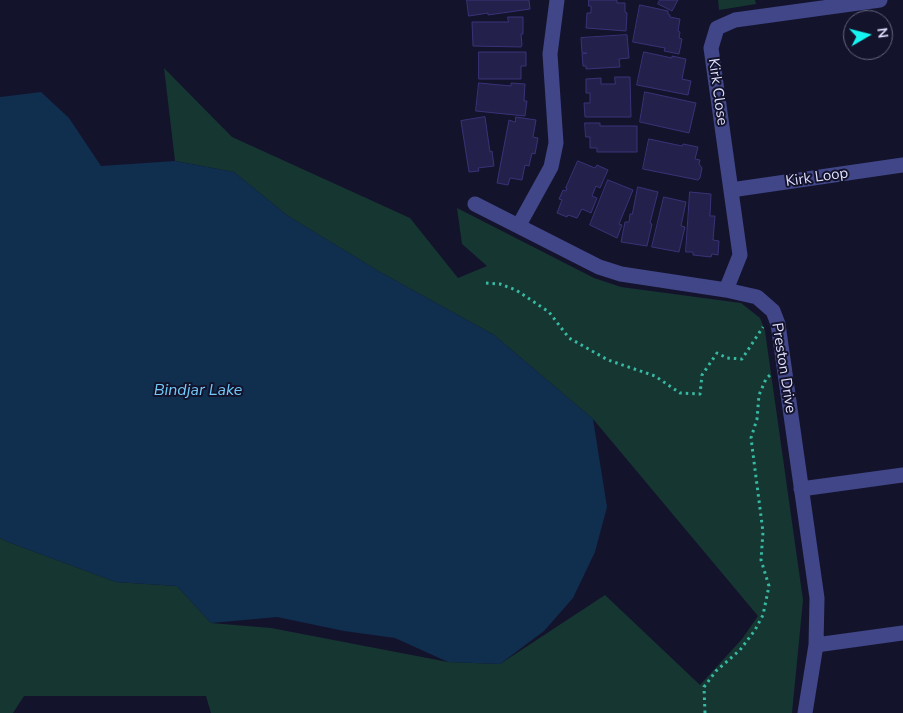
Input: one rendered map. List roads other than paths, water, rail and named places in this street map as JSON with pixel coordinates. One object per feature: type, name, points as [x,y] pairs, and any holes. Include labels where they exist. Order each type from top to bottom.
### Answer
[{"type":"street","points":[[519,225],[550,167],[556,143],[550,54],[557,0]]},
{"type":"street","name":"Kirk Close","points":[[726,290],[740,255],[711,48],[717,28],[735,20],[880,0]]},
{"type":"street","name":"Kirk Loop","points":[[731,190],[903,165]]},
{"type":"street","name":"Preston Drive","points":[[475,204],[599,267],[621,274],[726,290],[757,297],[773,311],[778,324],[817,598],[816,645],[805,713]]},
{"type":"street","points":[[801,489],[903,475]]},
{"type":"street","points":[[816,645],[903,633]]},
{"type":"water","name":"Bindjar Lake","points":[[41,92],[69,118],[101,166],[175,161],[234,172],[288,216],[380,272],[494,335],[593,419],[607,507],[595,552],[573,598],[544,631],[500,664],[448,662],[395,638],[344,631],[277,617],[211,623],[177,586],[116,582],[0,538],[0,97]]}]
